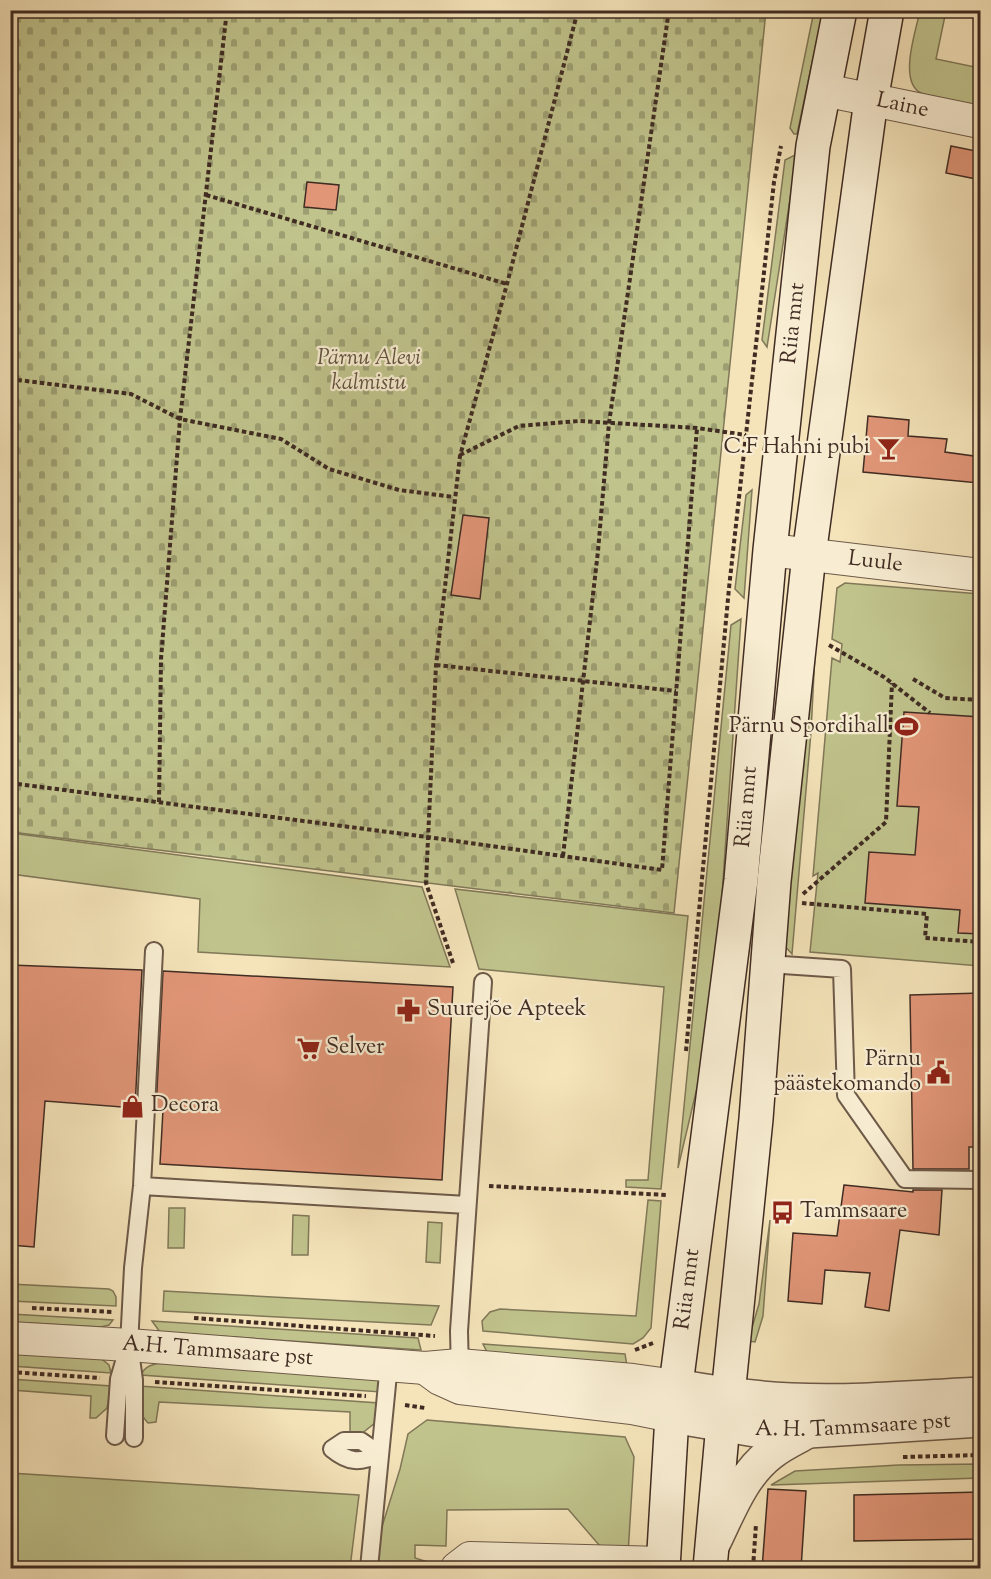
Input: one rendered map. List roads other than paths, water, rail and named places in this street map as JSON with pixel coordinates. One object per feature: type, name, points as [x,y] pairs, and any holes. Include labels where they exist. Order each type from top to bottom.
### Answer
[{"type":"main road","name":"Riia mnt","points":[[663,1566],[674,1401],[741,880],[770,550],[813,146],[840,10]]},
{"type":"main road","name":"Riia mnt","points":[[711,1557],[756,1119],[774,881],[809,555],[871,100],[887,10]]},
{"type":"main road","name":"A. H. Tammsaare pst","points":[[726,1410],[791,1400],[981,1394]]},
{"type":"main road","name":"A.H. Tammsaare pst","points":[[674,1401],[726,1410]]},
{"type":"main road","name":"A. H. Tammsaare pst","points":[[726,1410],[755,1430],[808,1431],[981,1420]]},
{"type":"main road","points":[[711,1557],[737,1494],[756,1466],[772,1451],[808,1431]]},
{"type":"street","name":"Laine","points":[[824,90],[981,122]]},
{"type":"street","name":"Luule","points":[[770,550],[981,575]]},
{"type":"street","name":"A.H. Tammsaare pst","points":[[10,1338],[389,1364],[425,1368],[440,1378],[459,1364],[632,1408],[674,1401]]},
{"type":"street","points":[[457,1569],[470,1558],[663,1566]]},
{"type":"lane","points":[[115,1436],[127,1380],[133,1268],[142,1186],[154,951]]},
{"type":"lane","points":[[768,964],[842,969],[846,1095],[905,1179],[981,1179]]},
{"type":"lane","points":[[459,1364],[468,1185],[483,982]]},
{"type":"lane","points":[[142,1186],[467,1205]]},
{"type":"lane","points":[[369,1569],[389,1364]]},
{"type":"lane","points":[[127,1380],[134,1438]]},
{"type":"place","name":"C.F Hahni pubi","points":[[888,448]]},
{"type":"place","name":"Pärnu Spordihall","points":[[907,727]]},
{"type":"place","name":"Suurejõe Apteek","points":[[409,1010]]},
{"type":"place","name":"Selver","points":[[308,1048]]},
{"type":"place","name":"Pärnu päästekomando","points":[[939,1073]]},
{"type":"place","name":"Decora","points":[[133,1106]]},
{"type":"place","name":"Tammsaare","points":[[782,1212]]},
{"type":"park label","name":"Pärnu Alevi kalmistu","points":[[369,372]]}]
